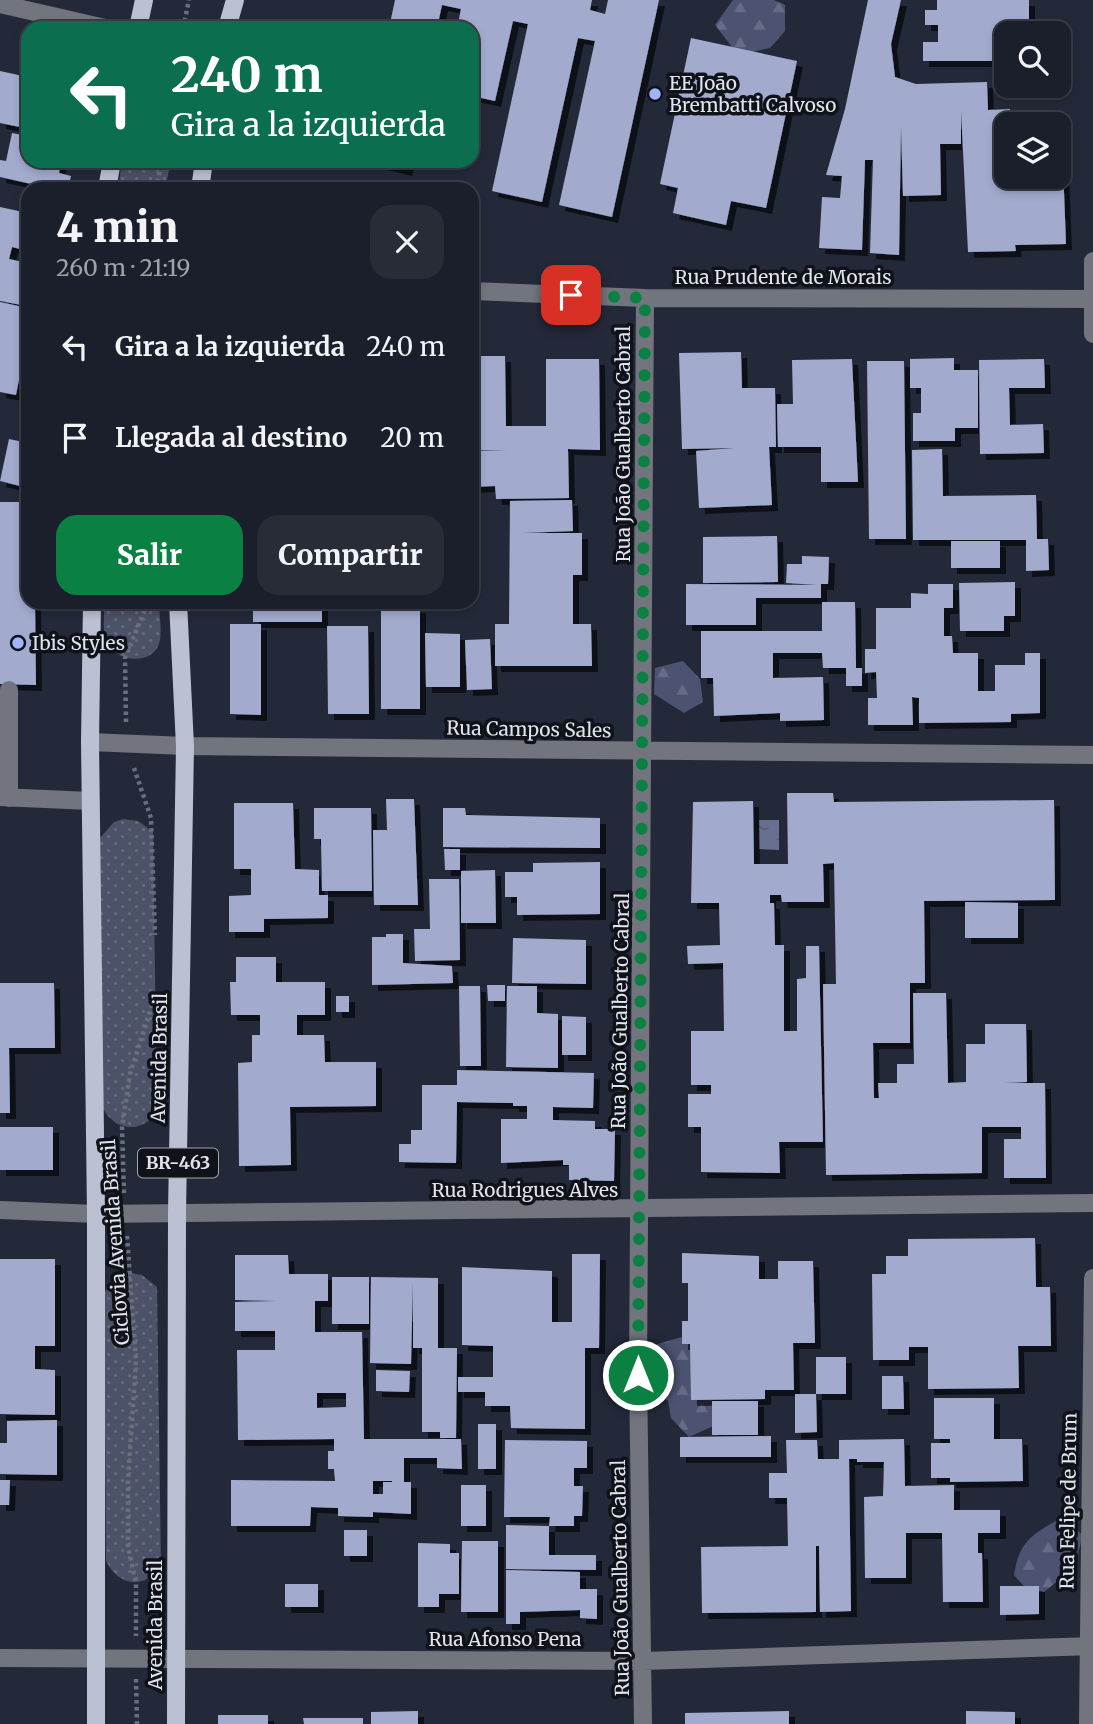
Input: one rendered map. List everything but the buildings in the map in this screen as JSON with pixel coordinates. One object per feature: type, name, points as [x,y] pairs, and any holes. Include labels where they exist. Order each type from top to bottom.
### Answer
[{"type":"main road","points":[[140,21],[144,0]]},
{"type":"main road","points":[[229,21],[235,0]]},
{"type":"main road","points":[[92,609],[90,800],[96,1214],[96,1724]]},
{"type":"main road","name":"Avenida Brasil","points":[[176,1724],[177,1213],[185,746],[178,609]]},
{"type":"street","points":[[0,4],[74,21]]},
{"type":"street","points":[[1093,261],[1093,334]]},
{"type":"street","name":"Rua Prudente de Morais","points":[[479,291],[645,298],[1093,299]]},
{"type":"street","name":"Rua João Gualberto Cabral","points":[[643,1724],[638,1375],[645,298]]},
{"type":"street","points":[[9,690],[4,797],[90,800]]},
{"type":"street","name":"Rua Campos Sales","points":[[90,742],[185,746],[1093,755]]},
{"type":"street","name":"Rua Rodrigues Alves","points":[[0,1210],[96,1214],[1093,1203]]},
{"type":"street","name":"Rua Felipe de Brum","points":[[1088,1724],[1093,1278]]},
{"type":"street","name":"Rua Afonso Pena","points":[[0,1658],[644,1661],[1090,1646]]},
{"type":"path","points":[[184,21],[189,0]]},
{"type":"path","points":[[145,609],[125,658],[126,743],[150,818],[156,939]]},
{"type":"path","name":"Ciclovia Avenida Brasil","points":[[137,1724],[136,1583],[128,1547],[128,1480],[136,1361],[124,1212],[122,1127],[130,1073],[156,994]]},
{"type":"shaded area","points":[[121,168],[170,168],[166,182],[119,182]]},
{"type":"shaded area","points":[[104,609],[159,609],[161,635],[157,649],[151,655],[134,659],[117,654],[110,648],[104,631]]},
{"type":"shaded area","points":[[123,819],[138,821],[153,832],[157,1111],[151,1119],[136,1127],[128,1127],[114,1121],[102,1107],[100,838],[114,822]]},
{"type":"shaded area","points":[[131,1273],[142,1275],[157,1287],[161,1566],[155,1574],[140,1582],[124,1580],[117,1576],[106,1561],[104,1292],[118,1277]]},
{"type":"green space","points":[[733,0],[774,0],[785,5],[785,31],[770,48],[738,55],[715,25]]},
{"type":"green space","points":[[683,661],[700,679],[703,702],[684,713],[654,694],[655,668]]},
{"type":"green space","points":[[682,1337],[697,1340],[718,1424],[689,1437],[671,1418],[668,1401],[641,1373],[654,1345]]},
{"type":"green space","points":[[1061,1518],[1083,1535],[1074,1568],[1044,1592],[1024,1586],[1014,1575],[1024,1546],[1035,1534]]},
{"type":"water","points":[[759,820],[779,820],[779,850],[759,849]]},
{"type":"place","name":"EE João Brembatti Calvoso","points":[[655,94]]},
{"type":"place","name":"Ibis Styles","points":[[18,643]]},
{"type":"route","points":[[571,295],[645,298],[638,1375]]}]
